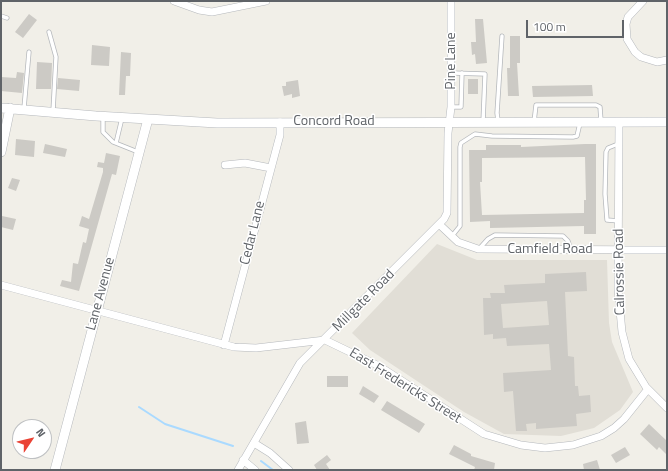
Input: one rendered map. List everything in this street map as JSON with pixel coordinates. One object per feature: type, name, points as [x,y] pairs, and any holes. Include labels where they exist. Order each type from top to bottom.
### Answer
[{"type":"street","points":[[174,1],[199,10],[212,12],[266,1]]},
{"type":"street","name":"Pine Lane","points":[[450,122],[452,73],[451,1]]},
{"type":"street","points":[[644,1],[628,17],[626,24],[627,39],[634,52],[641,57],[656,62],[667,60]]},
{"type":"street","points":[[1,152],[6,108]]},
{"type":"street","name":"Concord Road","points":[[6,108],[217,123],[667,122]]},
{"type":"street","name":"Lane Avenue","points":[[55,470],[148,119]]},
{"type":"street","name":"Cedar Lane","points":[[224,344],[280,136],[280,122]]},
{"type":"street","name":"Millgate Road","points":[[238,470],[300,363],[440,225],[447,213],[448,133],[450,122]]},
{"type":"street","name":"Calrossie Road","points":[[619,122],[618,289],[622,332],[629,359],[648,389],[667,408]]},
{"type":"street","points":[[225,166],[245,163],[271,168]]},
{"type":"street","name":"Camfield Road","points":[[440,225],[458,242],[478,249],[618,251],[667,250]]},
{"type":"street","points":[[1,285],[97,312],[234,347],[256,348],[325,340]]},
{"type":"street","name":"East Fredericks Street","points":[[325,340],[379,366],[484,434],[521,445],[545,448],[573,445],[601,436],[619,424],[648,389]]},
{"type":"street","points":[[254,442],[270,453],[289,470]]},
{"type":"street","points":[[243,460],[255,470]]},
{"type":"lane","points":[[1,16],[7,18]]},
{"type":"lane","points":[[49,32],[56,57],[53,112]]},
{"type":"lane","points":[[498,122],[497,114],[502,36]]},
{"type":"lane","points":[[24,110],[29,52]]},
{"type":"lane","points":[[452,73],[485,74],[479,134]]},
{"type":"lane","points":[[451,107],[461,107],[462,73]]},
{"type":"lane","points":[[534,122],[536,105],[596,105],[600,107],[601,122]]},
{"type":"lane","points":[[103,116],[103,132],[116,143],[139,152]]},
{"type":"lane","points":[[116,143],[122,117]]},
{"type":"lane","points":[[452,236],[460,226],[460,146],[469,136],[479,134],[492,136],[573,137],[577,136],[580,122]]},
{"type":"lane","points":[[619,144],[608,148],[606,152],[605,177],[606,218],[608,221],[619,221]]},
{"type":"lane","points":[[478,249],[488,239],[495,235],[563,236],[568,241],[571,250]]},
{"type":"shaded area","points":[[437,244],[477,260],[607,260],[609,323],[612,342],[633,392],[620,410],[594,428],[561,436],[504,434],[464,412],[370,350],[352,333]]},
{"type":"building","points":[[29,14],[37,20],[23,38],[15,32]]},
{"type":"building","points":[[475,19],[483,19],[487,63],[476,64],[475,54],[472,55],[471,42],[476,42]]},
{"type":"building","points":[[510,36],[520,36],[520,63],[517,63],[519,96],[508,96],[507,68],[510,68]]},
{"type":"building","points":[[92,45],[110,47],[109,66],[91,65]]},
{"type":"building","points":[[121,52],[131,53],[130,76],[126,76],[125,95],[119,95]]},
{"type":"building","points":[[37,62],[52,63],[51,89],[36,89]]},
{"type":"building","points":[[17,72],[24,73],[22,93],[1,91],[1,77],[16,78]]},
{"type":"building","points":[[58,78],[80,80],[79,91],[57,89]]},
{"type":"building","points":[[468,79],[478,79],[478,94],[468,94]]},
{"type":"building","points":[[298,80],[300,96],[292,98],[292,94],[284,96],[282,86],[286,86],[286,82]]},
{"type":"building","points":[[592,85],[593,96],[533,97],[532,86]]},
{"type":"building","points":[[16,139],[35,141],[34,157],[15,155]]},
{"type":"building","points":[[45,144],[67,149],[65,157],[43,153]]},
{"type":"building","points":[[596,144],[596,234],[584,234],[584,226],[490,228],[490,221],[470,222],[469,150],[486,150],[486,145],[521,145],[521,147]],"holes":[[[585,157],[586,200],[584,200],[584,213],[482,215],[480,182],[482,182],[482,158]]]},
{"type":"building","points":[[106,153],[120,156],[116,175],[112,174],[79,291],[60,286],[62,280],[71,282],[73,263],[78,264],[83,242],[86,243],[89,229],[79,226],[82,216],[89,219],[103,172],[103,168],[97,167],[98,162],[104,163]]},
{"type":"building","points":[[12,178],[20,180],[16,191],[8,188]]},
{"type":"building","points":[[2,216],[16,219],[13,230],[1,227]]},
{"type":"building","points":[[586,272],[587,291],[565,292],[568,356],[574,357],[575,386],[578,386],[579,396],[590,395],[591,412],[576,414],[577,426],[536,429],[536,423],[526,424],[527,431],[516,431],[513,391],[504,392],[503,373],[551,370],[549,344],[507,346],[506,338],[493,339],[493,334],[484,335],[483,298],[491,298],[490,293],[505,293],[504,285],[545,283],[545,274]],"holes":[[[547,301],[549,325],[503,328],[501,304]]]},
{"type":"building","points":[[327,376],[348,376],[348,387],[327,387]]},
{"type":"building","points":[[363,386],[379,396],[374,403],[359,394]]},
{"type":"building","points":[[387,401],[425,424],[419,433],[381,410]]},
{"type":"building","points":[[306,421],[309,443],[297,444],[295,423]]},
{"type":"building","points":[[649,424],[667,441],[667,455],[659,447],[657,450],[640,434]]},
{"type":"building","points":[[454,445],[471,454],[471,456],[495,463],[494,470],[474,470],[475,467],[449,454]]},
{"type":"building","points":[[625,447],[630,455],[616,463],[611,455]]},
{"type":"building","points":[[327,455],[331,460],[326,464],[330,470],[317,470],[314,465]]},
{"type":"building","points":[[597,460],[600,470],[584,470],[583,464]]},
{"type":"waterway","points":[[139,407],[165,424],[233,446]]},
{"type":"waterway","points":[[261,461],[273,470]]}]
